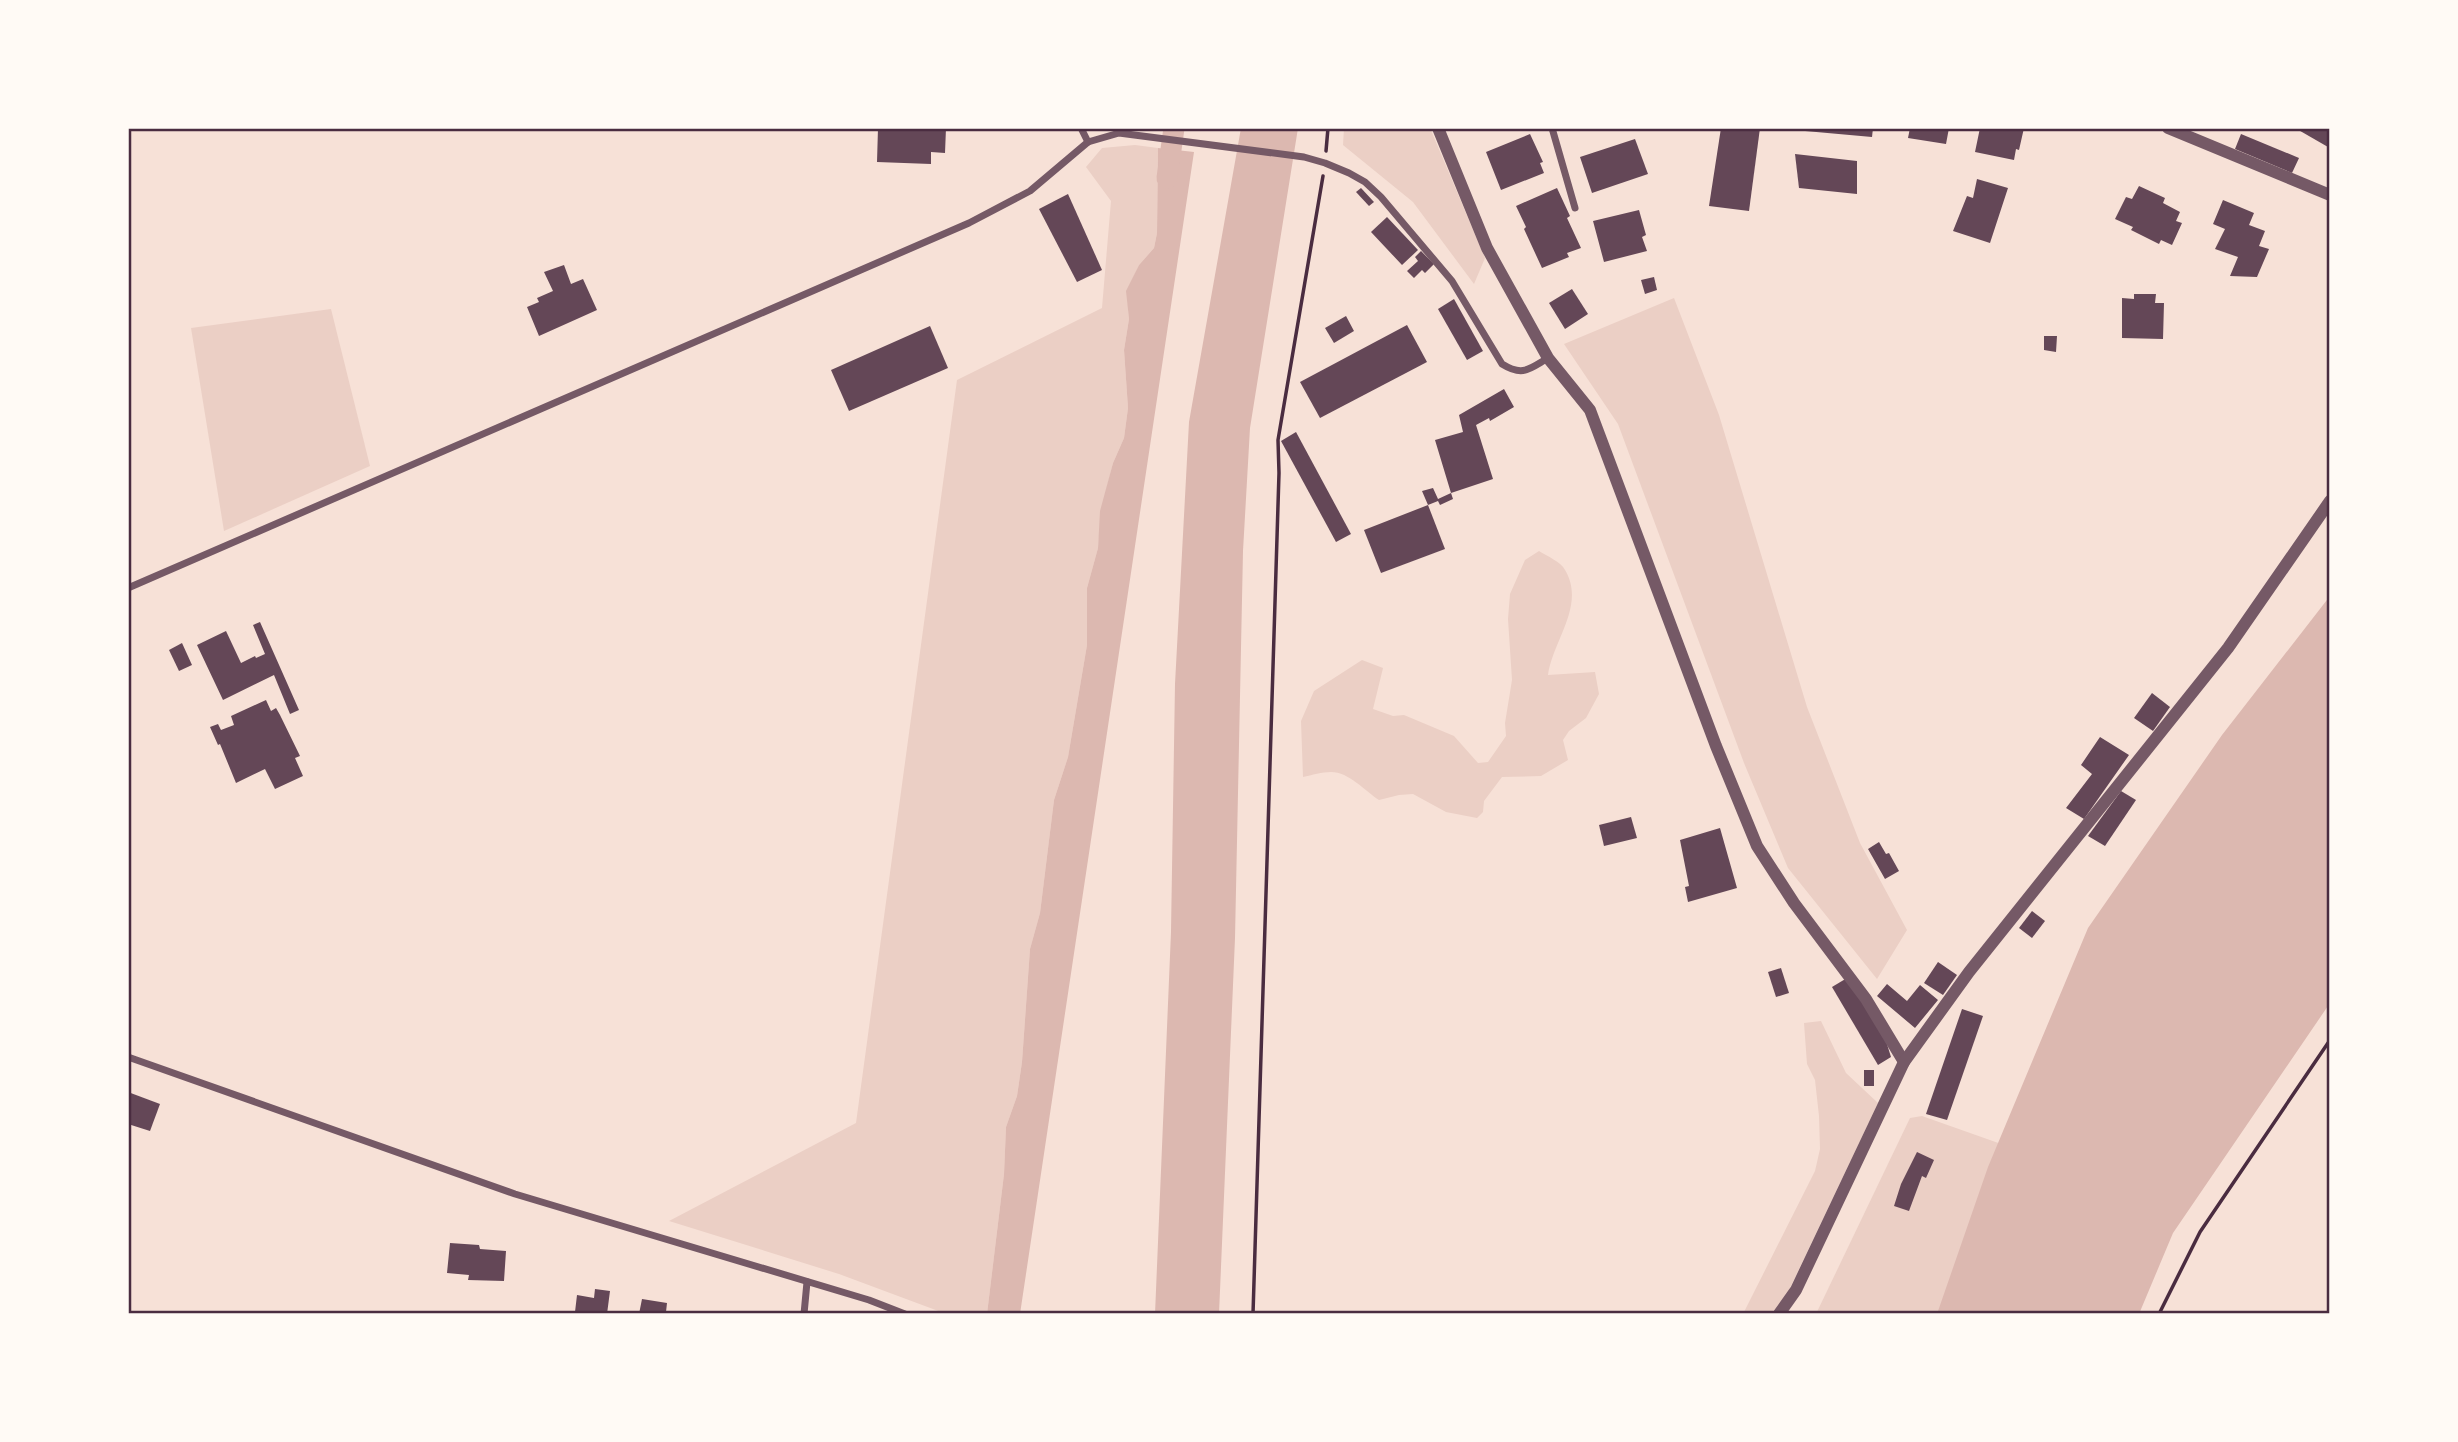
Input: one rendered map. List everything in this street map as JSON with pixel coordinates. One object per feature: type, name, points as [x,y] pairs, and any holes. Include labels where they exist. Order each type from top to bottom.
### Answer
[{"type":"street","points":[[1081,128],[1088,142]]},
{"type":"street","points":[[1437,128],[1487,248],[1548,358],[1590,410],[1716,746],[1757,846],[1794,903],[1866,999],[1904,1062]]},
{"type":"street","points":[[1552,128],[1576,208]]},
{"type":"street","points":[[2168,128],[2330,195]]},
{"type":"street","points":[[128,588],[969,223],[1030,191],[1088,142],[1119,133],[1304,157],[1357,177],[1381,197],[1452,281],[1502,364],[1514,371],[1526,371],[1548,358]]},
{"type":"street","points":[[1779,1314],[1796,1290],[1904,1062],[1969,972],[2228,648],[2330,501]]},
{"type":"street","points":[[128,1057],[515,1194],[869,1300],[905,1314]]},
{"type":"street","points":[[804,1314],[807,1282]]},
{"type":"path","points":[[1252,1314],[1279,487],[1278,440],[1325,163],[1328,128]]},
{"type":"path","points":[[2160,1314],[2200,1232],[2330,1040]]},
{"type":"shaded area","points":[[1241,128],[1298,128],[1250,428],[1243,551],[1235,938],[1219,1314],[1155,1314],[1171,932],[1175,684],[1189,422]]},
{"type":"shaded area","points":[[1344,128],[1430,128],[1485,258],[1474,284],[1413,202],[1343,145]]},
{"type":"shaded area","points":[[1135,145],[1158,148],[1157,233],[1154,248],[1139,265],[1127,291],[1129,319],[1124,350],[1128,408],[1124,438],[1113,463],[1101,511],[1098,548],[1087,588],[1087,645],[1068,757],[1054,800],[1040,913],[1030,949],[1022,1062],[1017,1096],[1006,1127],[1004,1174],[987,1314],[941,1312],[839,1274],[669,1221],[856,1123],[957,380],[1102,308],[1111,201],[1086,167],[1102,148]]},
{"type":"shaded area","points":[[1158,148],[1194,152],[1020,1314],[987,1314],[1004,1174],[1006,1127],[1017,1096],[1022,1062],[1030,949],[1040,913],[1054,800],[1068,757],[1087,645],[1087,588],[1098,548],[1100,511],[1113,463],[1124,438],[1128,408],[1124,350],[1129,319],[1126,291],[1139,265],[1154,248],[1157,233]]},
{"type":"shaded area","points":[[1674,298],[1719,415],[1807,707],[1860,843],[1907,930],[1877,979],[1788,868],[1744,763],[1618,424],[1564,344]]},
{"type":"shaded area","points":[[331,309],[370,466],[224,531],[191,328]]},
{"type":"shaded area","points":[[1539,551],[1563,567],[1571,583],[1572,596],[1548,675],[1595,672],[1599,694],[1586,718],[1569,731],[1563,740],[1568,760],[1541,776],[1502,777],[1484,801],[1483,812],[1477,818],[1446,812],[1413,794],[1379,800],[1350,778],[1338,773],[1324,772],[1303,777],[1301,721],[1314,691],[1362,660],[1383,668],[1373,709],[1393,716],[1404,715],[1454,736],[1478,763],[1488,762],[1506,736],[1505,723],[1512,680],[1508,619],[1510,594],[1525,560]]},
{"type":"shaded area","points":[[2330,596],[2330,1003],[2173,1233],[2139,1314],[1937,1314],[1988,1167],[2088,928],[2222,735]]},
{"type":"shaded area","points":[[1821,1021],[1846,1073],[1878,1103],[1781,1307],[1776,1314],[1743,1314],[1815,1171],[1820,1149],[1819,1116],[1815,1080],[1807,1064],[1804,1023]]},
{"type":"shaded area","points":[[1922,1116],[2004,1145],[1960,1314],[1816,1314],[1910,1118]]},
{"type":"building","points":[[878,128],[946,128],[945,153],[931,152],[931,164],[877,162]]},
{"type":"building","points":[[1721,128],[1760,128],[1749,211],[1709,206]]},
{"type":"building","points":[[1794,128],[1873,128],[1872,137]]},
{"type":"building","points":[[1910,128],[1949,128],[1946,144],[1908,138]]},
{"type":"building","points":[[1980,128],[2024,128],[2014,160],[1975,152]]},
{"type":"building","points":[[2295,128],[2330,128],[2328,147]]},
{"type":"building","points":[[1530,134],[1543,162],[1540,163],[1544,173],[1501,190],[1486,152]]},
{"type":"building","points":[[2241,134],[2299,158],[2292,173],[2235,149]]},
{"type":"building","points":[[1635,139],[1648,174],[1592,193],[1580,157]]},
{"type":"building","points":[[1795,154],[1857,161],[1857,194],[1799,188]]},
{"type":"building","points":[[1977,179],[2008,188],[1990,243],[1953,231],[1967,196],[1973,198]]},
{"type":"building","points":[[2139,186],[2165,198],[2163,203],[2180,212],[2176,221],[2182,223],[2172,245],[2161,240],[2159,244],[2115,219],[2126,197],[2132,199]]},
{"type":"building","points":[[1361,188],[1374,202],[1369,206],[1356,192]]},
{"type":"building","points":[[1557,188],[1581,248],[1567,253],[1569,257],[1542,268],[1516,206]]},
{"type":"building","points":[[1068,194],[1102,270],[1077,282],[1039,209]]},
{"type":"building","points":[[2223,200],[2254,213],[2249,225],[2265,231],[2259,246],[2269,249],[2257,277],[2230,276],[2238,257],[2215,249],[2225,229],[2213,224]]},
{"type":"building","points":[[1639,210],[1646,235],[1642,237],[1647,251],[1604,262],[1593,221]]},
{"type":"building","points":[[1387,217],[1418,250],[1402,265],[1371,232]]},
{"type":"building","points":[[1421,251],[1434,264],[1425,273],[1422,270],[1414,278],[1407,271],[1418,261],[1415,257]]},
{"type":"building","points":[[564,265],[571,284],[583,279],[597,310],[539,336],[527,307],[539,302],[537,298],[553,291],[544,272]]},
{"type":"building","points":[[1654,277],[1657,290],[1645,294],[1641,280]]},
{"type":"building","points":[[1572,289],[1588,314],[1565,329],[1549,303]]},
{"type":"building","points":[[2134,294],[2156,294],[2155,303],[2164,303],[2163,339],[2122,338],[2122,298],[2134,299]]},
{"type":"building","points":[[1454,299],[1483,351],[1467,360],[1438,309]]},
{"type":"building","points":[[1346,316],[1354,331],[1334,343],[1325,328]]},
{"type":"building","points":[[1407,325],[1427,362],[1320,418],[1300,382]]},
{"type":"building","points":[[930,326],[948,368],[849,411],[831,370]]},
{"type":"building","points":[[2044,336],[2057,336],[2056,352],[2044,350]]},
{"type":"building","points":[[1504,389],[1514,407],[1490,421],[1489,418],[1476,425],[1493,479],[1451,493],[1435,440],[1463,432],[1459,415]]},
{"type":"building","points":[[1296,432],[1351,534],[1336,542],[1281,441]]},
{"type":"building","points":[[1433,488],[1438,499],[1451,493],[1453,499],[1440,505],[1438,501],[1428,505],[1422,491]]},
{"type":"building","points":[[1428,505],[1445,549],[1381,573],[1364,530]]},
{"type":"building","points":[[260,622],[299,710],[290,714],[274,675],[223,700],[197,645],[226,631],[241,663],[255,656],[256,658],[265,654],[253,625]]},
{"type":"building","points":[[182,643],[192,665],[179,671],[169,650]]},
{"type":"building","points":[[2152,693],[2170,707],[2153,731],[2134,718]]},
{"type":"building","points":[[266,700],[271,711],[276,708],[300,756],[295,758],[303,776],[275,789],[265,769],[236,783],[210,727],[218,724],[221,730],[234,725],[231,716]]},
{"type":"building","points":[[2100,737],[2129,755],[2084,819],[2066,808],[2092,774],[2081,765]]},
{"type":"building","points":[[2121,791],[2136,800],[2105,846],[2088,836]]},
{"type":"building","points":[[1631,817],[1637,838],[1604,846],[1599,825]]},
{"type":"building","points":[[1720,828],[1737,888],[1688,902],[1685,887],[1689,886],[1680,840]]},
{"type":"building","points":[[1879,842],[1899,871],[1885,879],[1868,849]]},
{"type":"building","points":[[2032,911],[2045,921],[2032,938],[2019,928]]},
{"type":"building","points":[[1938,962],[1957,975],[1943,995],[1924,983]]},
{"type":"building","points":[[1781,968],[1789,993],[1776,997],[1768,972]]},
{"type":"building","points":[[1847,978],[1886,1041],[1891,1057],[1878,1065],[1832,987]]},
{"type":"building","points":[[1887,984],[1907,1001],[1920,985],[1938,1000],[1915,1028],[1877,996]]},
{"type":"building","points":[[1962,1009],[1983,1016],[1947,1120],[1926,1114]]},
{"type":"building","points":[[1864,1070],[1874,1070],[1874,1086],[1864,1086]]},
{"type":"building","points":[[128,1092],[160,1104],[150,1131],[128,1124]]},
{"type":"building","points":[[1917,1152],[1934,1160],[1926,1178],[1922,1176],[1909,1211],[1894,1206],[1901,1184]]},
{"type":"building","points":[[450,1243],[479,1245],[480,1249],[506,1251],[504,1281],[468,1280],[469,1275],[447,1273]]},
{"type":"building","points":[[595,1289],[610,1291],[607,1314],[577,1314],[577,1295],[594,1298]]},
{"type":"building","points":[[642,1299],[667,1303],[666,1312],[673,1314],[639,1314]]},
{"type":"waterway","points":[[1167,178],[1174,128]]}]
